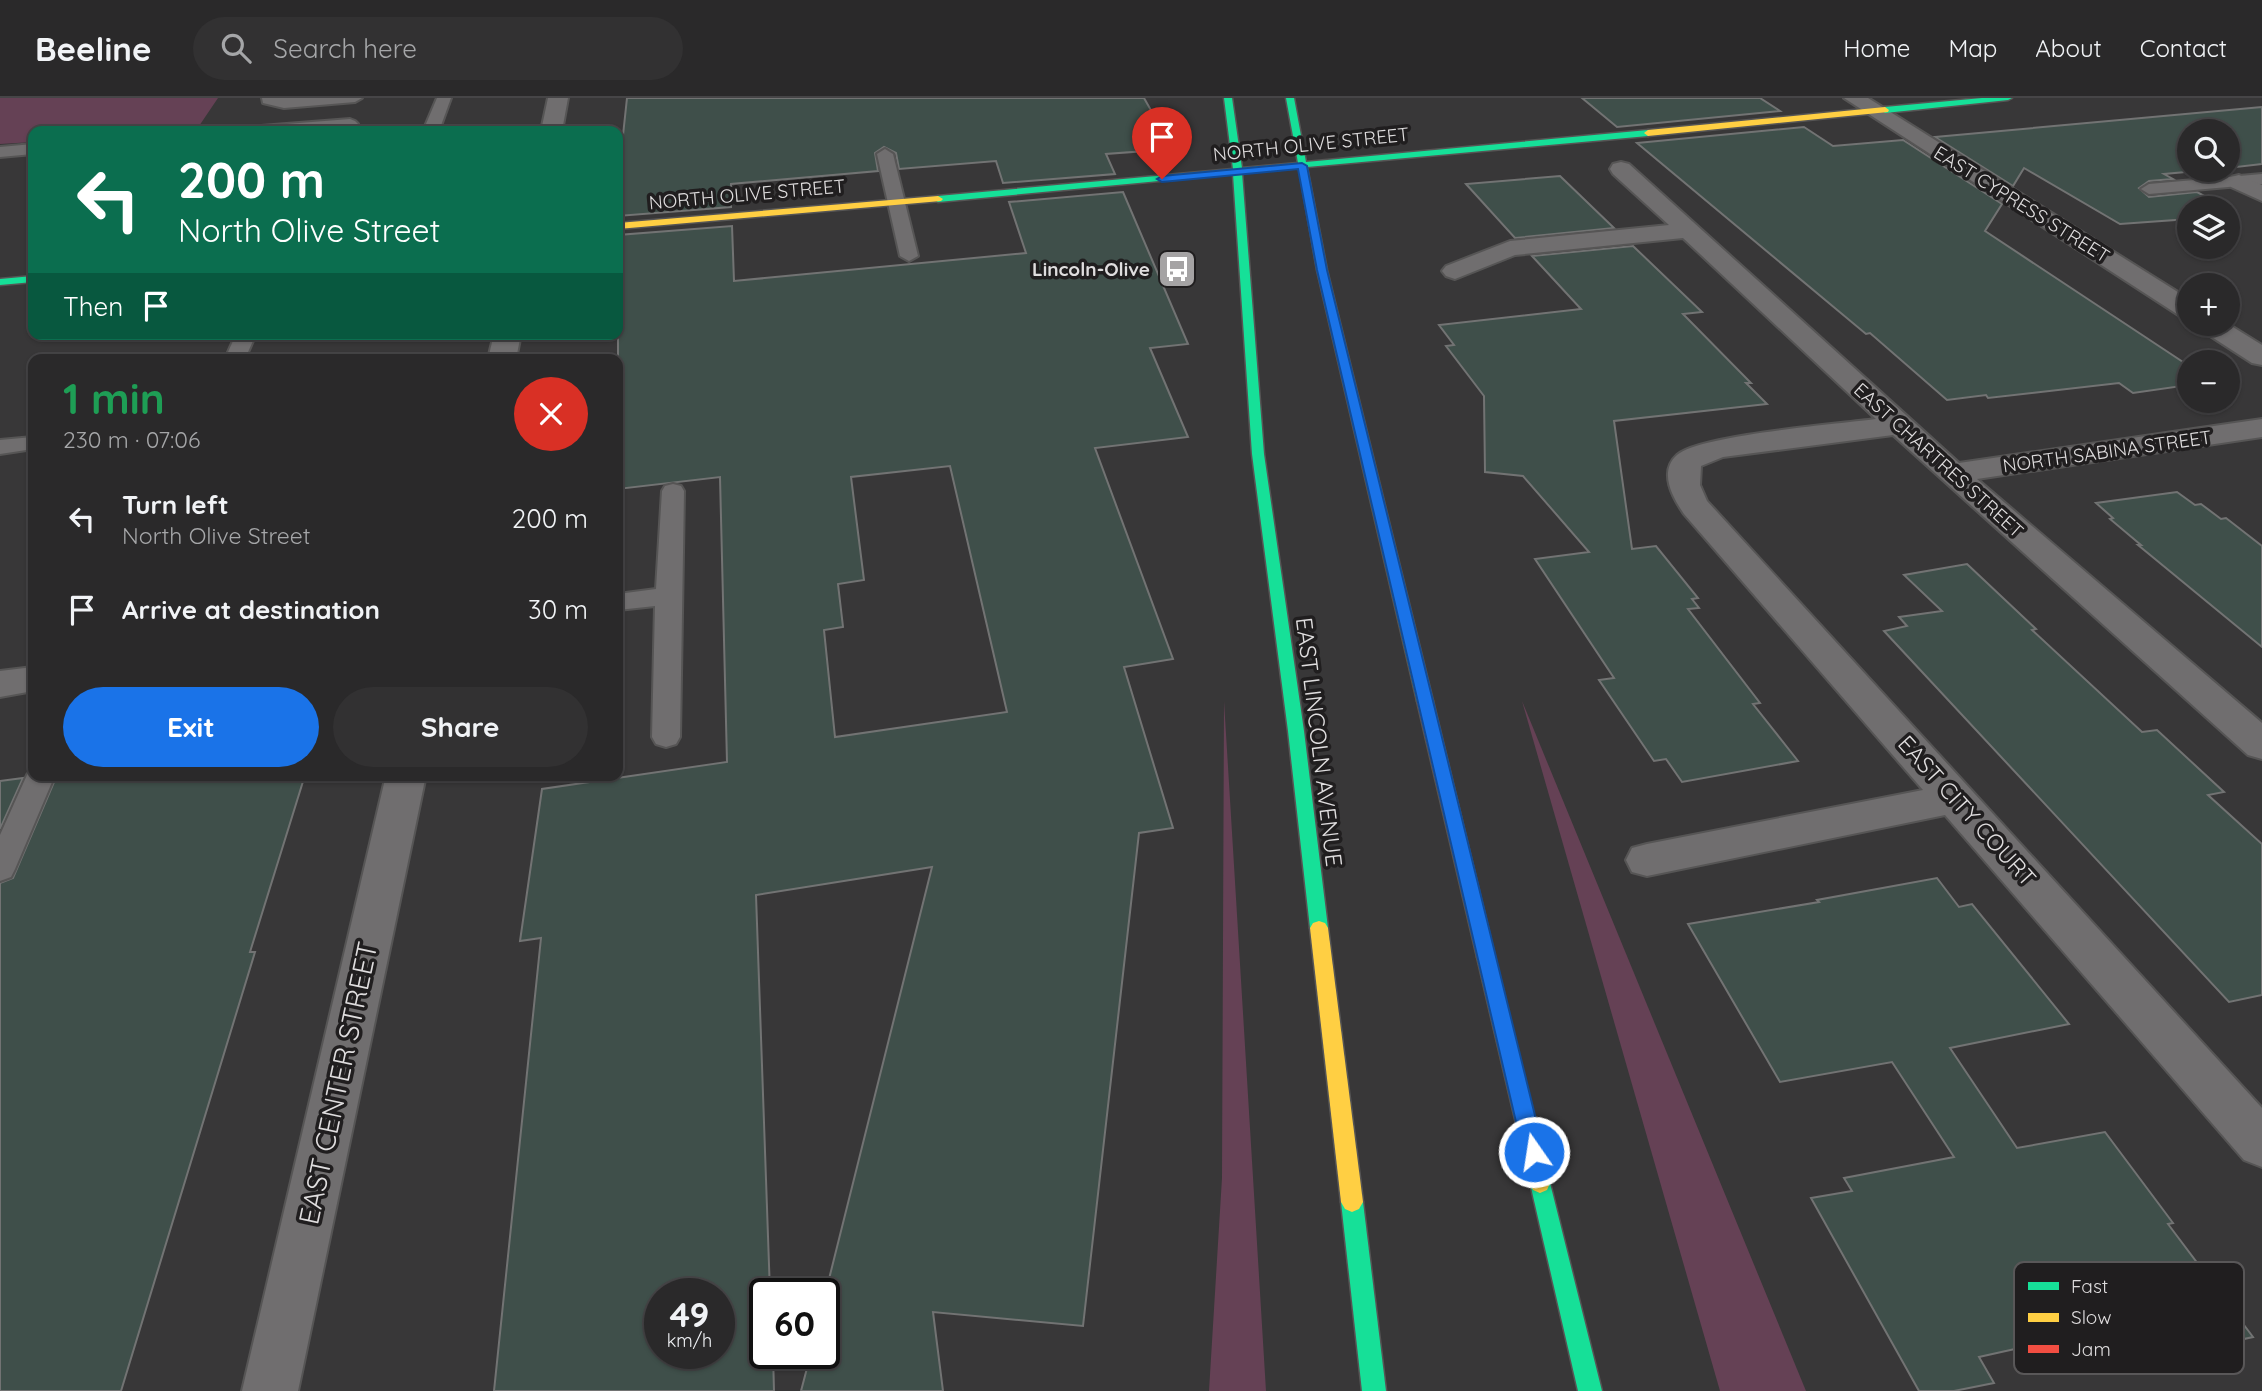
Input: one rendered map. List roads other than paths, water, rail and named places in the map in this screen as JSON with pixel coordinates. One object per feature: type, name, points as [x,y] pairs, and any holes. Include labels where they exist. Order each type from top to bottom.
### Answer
[{"type":"main road","name":"EAST LINCOLN AVENUE","points":[[1228,98],[1237,173],[1258,454],[1297,745],[1374,1391]]},
{"type":"main road","points":[[1290,98],[1322,270],[1590,1391]]},
{"type":"main road","name":"NORTH OLIVE STREET","points":[[623,226],[1237,173],[1864,104],[2008,98]]},
{"type":"main road","points":[[0,282],[28,279]]},
{"type":"street","points":[[553,126],[558,98]]},
{"type":"street","name":"EAST CYPRESS STREET","points":[[1864,104],[2177,302]]},
{"type":"street","name":"EAST CHARTRES STREET","points":[[1621,169],[1685,231],[1952,473],[2262,745]]},
{"type":"street","points":[[2239,182],[2262,194]]},
{"type":"street","points":[[1455,271],[1510,248],[1685,231]]},
{"type":"street","points":[[2229,336],[2262,357]]},
{"type":"street","name":"EAST CITY COURT","points":[[1899,425],[1716,449],[1688,461],[1682,473],[1683,489],[1695,507],[2262,1144]]},
{"type":"street","name":"NORTH SABINA STREET","points":[[1952,473],[2262,428]]},
{"type":"street","points":[[0,684],[28,680]]},
{"type":"street","name":"EAST CENTER STREET","points":[[270,1391],[405,781]]},
{"type":"street","points":[[1647,860],[1955,798]]},
{"type":"lane","points":[[269,98],[268,100],[284,104],[357,98],[349,126]]},
{"type":"lane","points":[[433,126],[444,98]]},
{"type":"lane","points":[[0,152],[28,149]]},
{"type":"lane","points":[[885,154],[909,256]]},
{"type":"lane","points":[[2240,182],[2262,179]]},
{"type":"lane","points":[[2149,189],[2239,182]]},
{"type":"lane","points":[[0,447],[28,444]]},
{"type":"lane","points":[[666,737],[673,491]]},
{"type":"lane","points":[[623,601],[668,596]]},
{"type":"lane","points":[[0,869],[38,781]]},
{"type":"place","name":"Lincoln-Olive","points":[[1177,269]]}]
